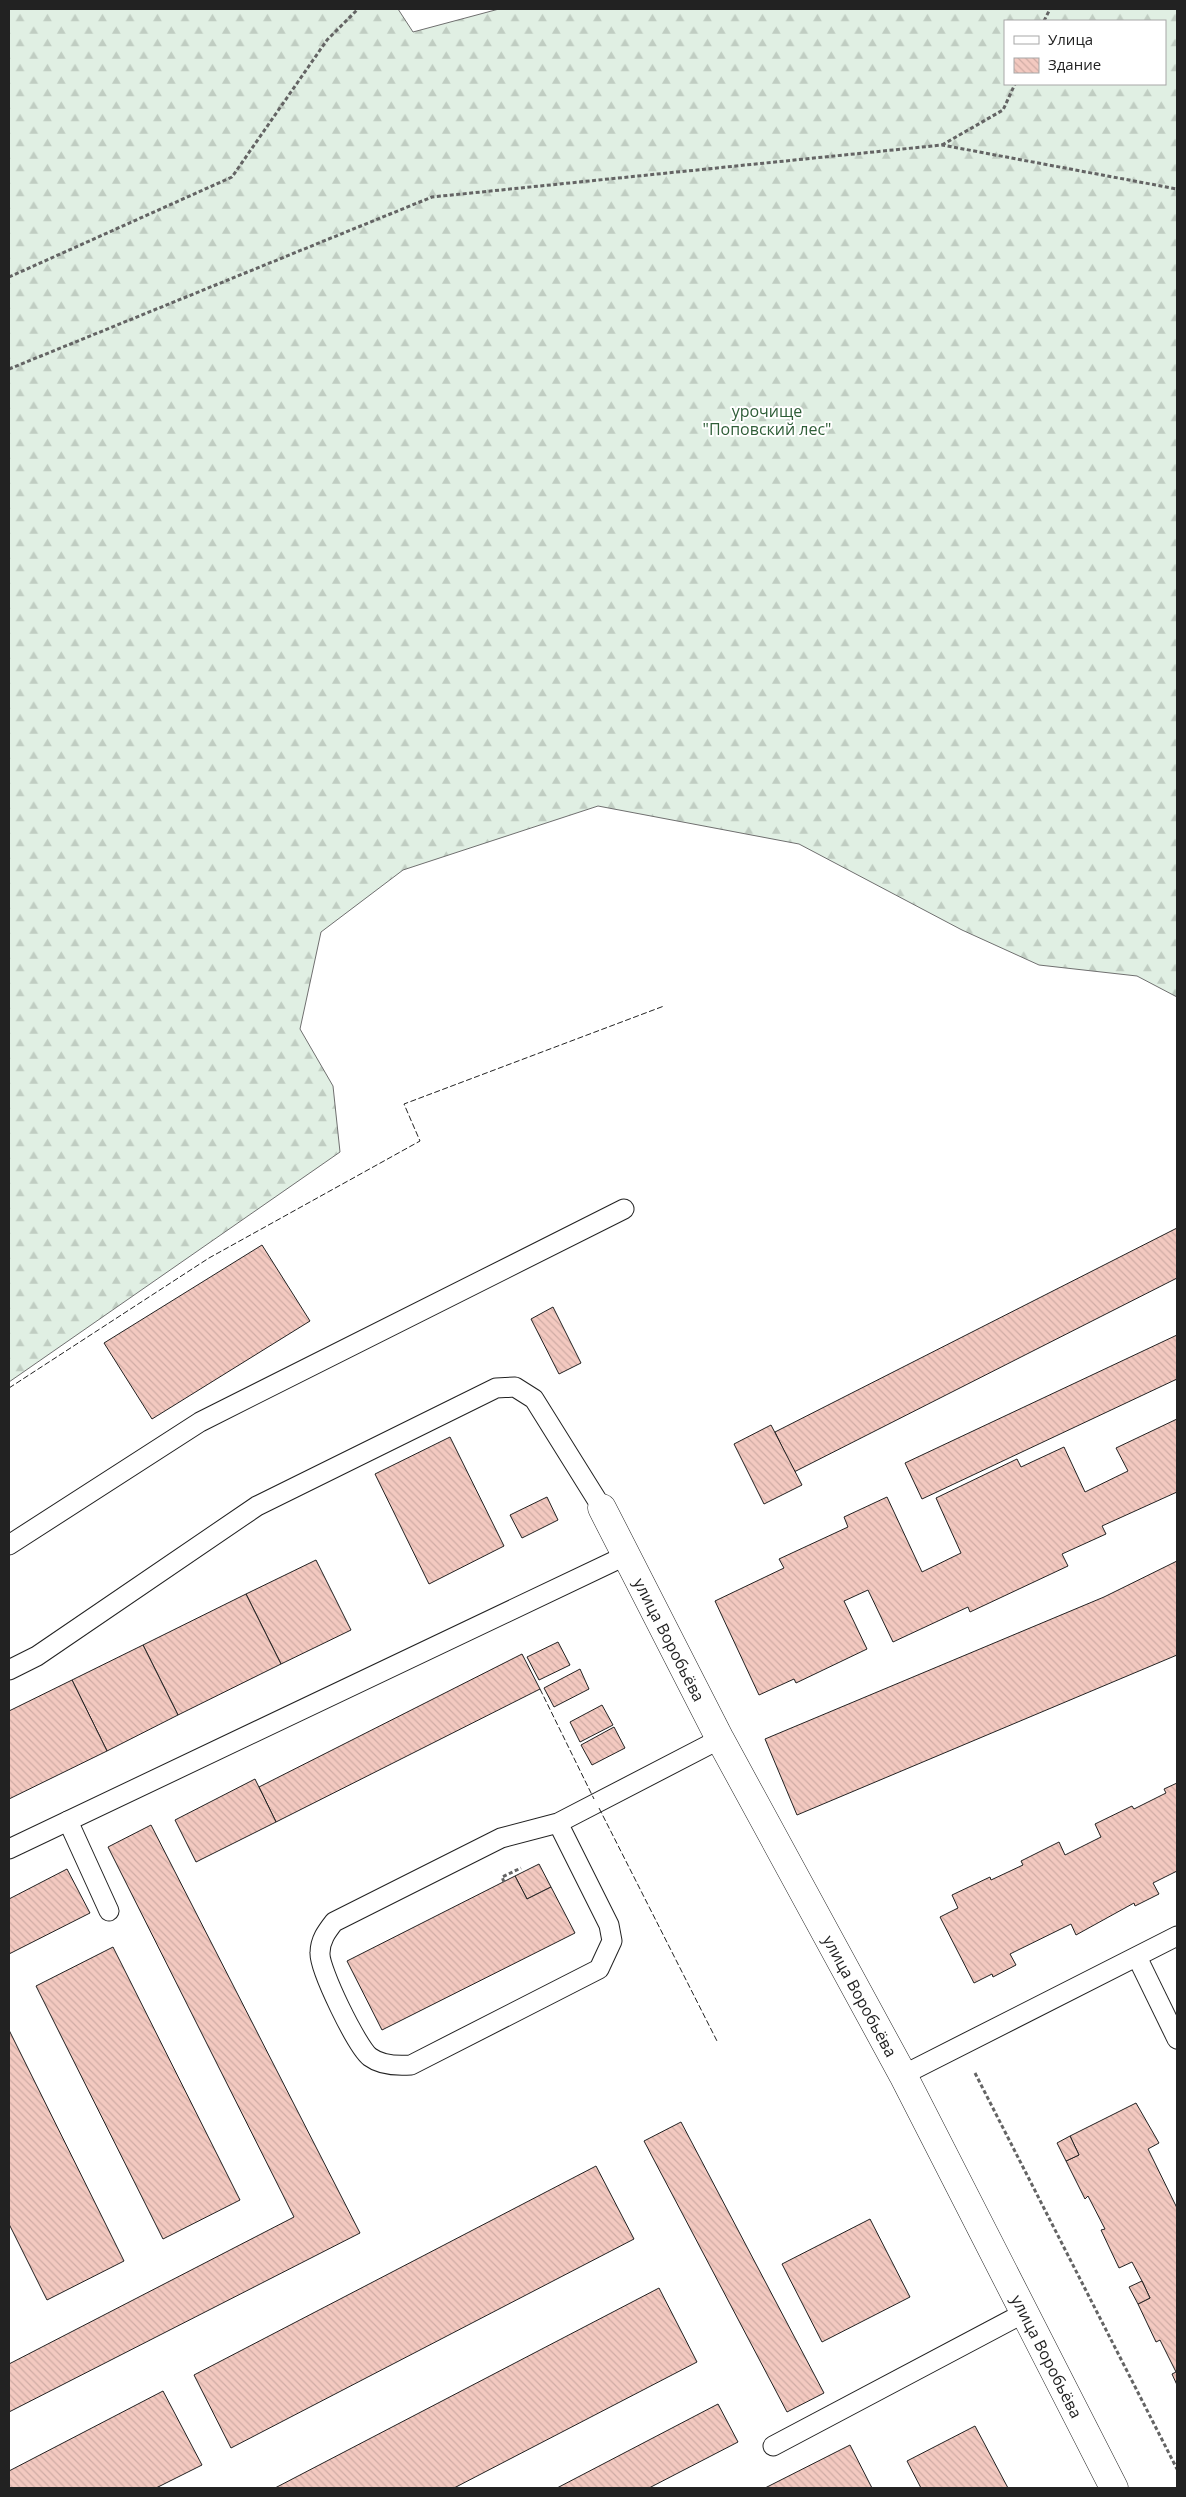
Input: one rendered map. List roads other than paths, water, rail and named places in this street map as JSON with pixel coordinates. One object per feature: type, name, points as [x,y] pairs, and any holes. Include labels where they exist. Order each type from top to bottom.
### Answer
[{"type":"street","name":"улица Воробьёва","points":[[602,1508],[720,1739],[902,2075],[1114,2488]]},
{"type":"lane","points":[[9,1545],[200,1422],[624,1209]]},
{"type":"lane","points":[[9,1670],[37,1656],[257,1506],[496,1388],[515,1387],[534,1399],[602,1508]]},
{"type":"lane","points":[[9,1849],[627,1555]]},
{"type":"lane","points":[[558,1823],[609,1925],[612,1942],[599,1969],[411,2065],[396,2066],[370,2057],[359,2043],[325,1974],[320,1953],[324,1935],[334,1922],[500,1838],[558,1823],[720,1739]]},
{"type":"lane","points":[[68,1821],[110,1911]]},
{"type":"lane","points":[[902,2075],[1177,1936]]},
{"type":"lane","points":[[1137,1957],[1177,2039]]},
{"type":"lane","points":[[773,2446],[1024,2313]]},
{"type":"park label","name":"урочище \"Поповский лес\"","points":[[767,420]]}]
